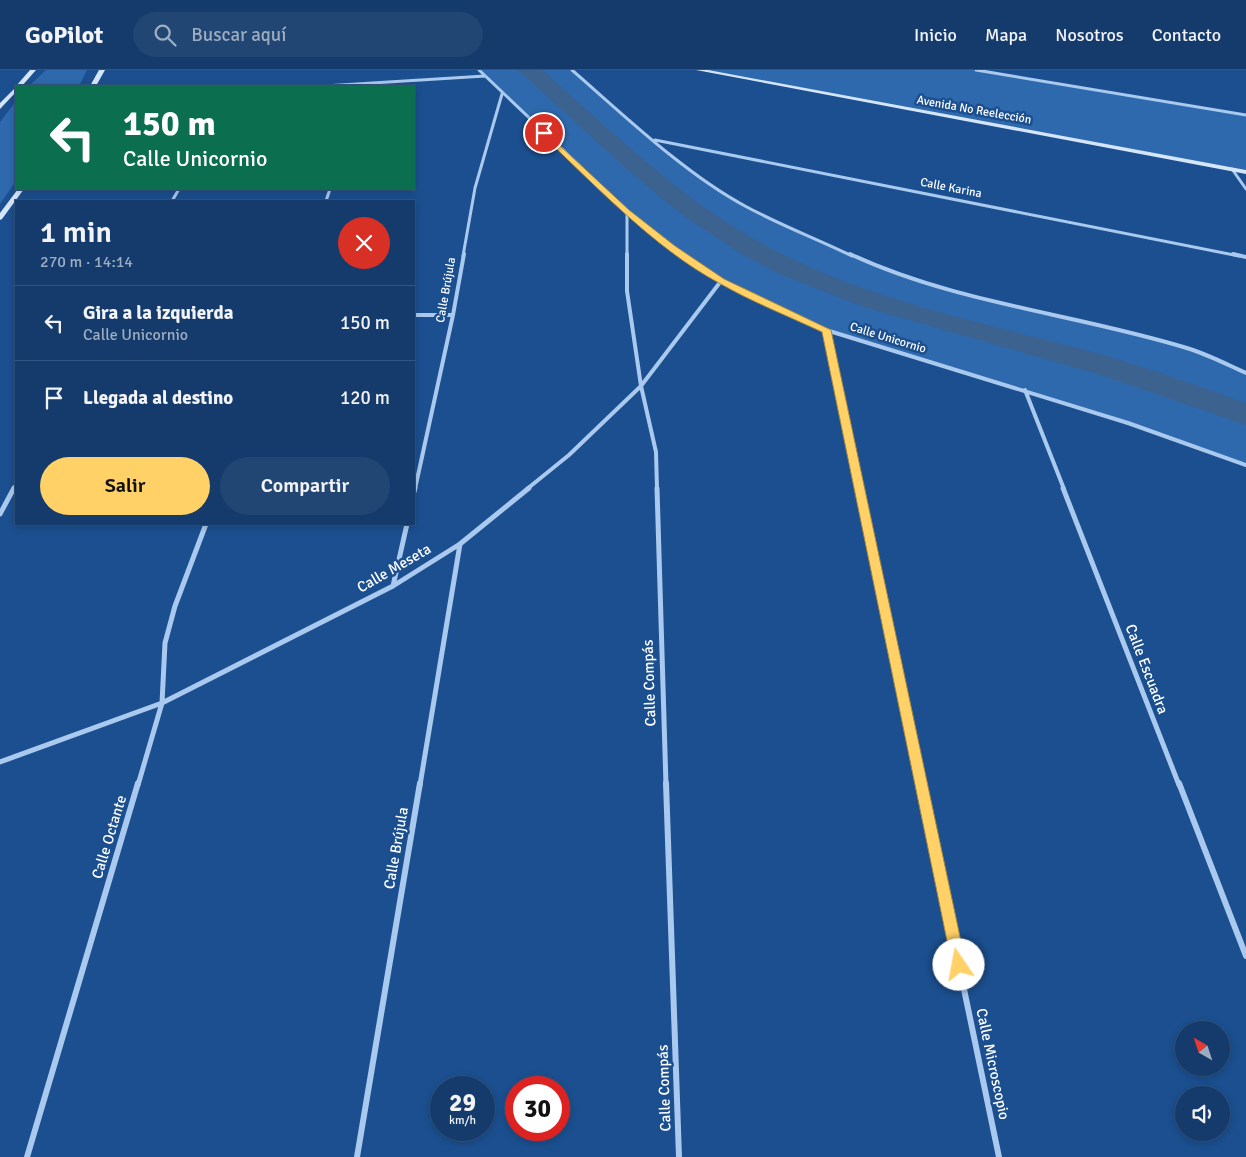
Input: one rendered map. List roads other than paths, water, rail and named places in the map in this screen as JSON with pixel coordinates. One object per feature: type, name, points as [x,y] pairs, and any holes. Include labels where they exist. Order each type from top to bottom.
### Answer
[{"type":"street","points":[[20,85],[33,70]]},
{"type":"street","points":[[94,85],[102,70]]},
{"type":"street","name":"Calle Unicornio","points":[[479,70],[502,94],[627,211],[672,248],[721,281],[826,330],[1128,422],[1246,465]]},
{"type":"street","points":[[572,70],[652,139],[712,185],[745,206],[877,267],[925,283],[1152,338],[1192,350],[1246,373]]},
{"type":"street","name":"Avenida No Reelección","points":[[699,70],[1246,172]]},
{"type":"street","points":[[976,70],[1246,115]]},
{"type":"street","points":[[363,85],[485,76]]},
{"type":"street","points":[[1,106],[15,90]]},
{"type":"street","name":"Calle Brújula","points":[[415,487],[453,315],[476,188],[502,94]]},
{"type":"street","name":"Calle Karina","points":[[652,139],[1246,257]]},
{"type":"street","points":[[1232,169],[1246,189]]},
{"type":"street","points":[[0,218],[20,190]]},
{"type":"street","name":"Calle Compás","points":[[627,211],[627,291],[641,386],[656,452],[658,562],[679,1157]]},
{"type":"street","name":"Calle Meseta","points":[[0,762],[162,702],[393,586],[460,544],[569,455],[641,386],[721,281]]},
{"type":"street","points":[[415,315],[453,315]]},
{"type":"street","name":"Calle Microscopio","points":[[826,330],[999,1157]]},
{"type":"street","name":"Calle Escuadra","points":[[1025,390],[1246,956]]},
{"type":"street","points":[[0,514],[15,487]]},
{"type":"street","name":"Calle Octante","points":[[27,1157],[162,702],[165,643],[175,606],[206,525]]},
{"type":"street","points":[[393,586],[407,525]]},
{"type":"street","name":"Calle Brújula","points":[[357,1157],[460,544]]},
{"type":"waterway","points":[[529,70],[637,166],[694,211],[723,232],[794,270],[835,287],[920,316],[1111,368],[1246,415]]}]
